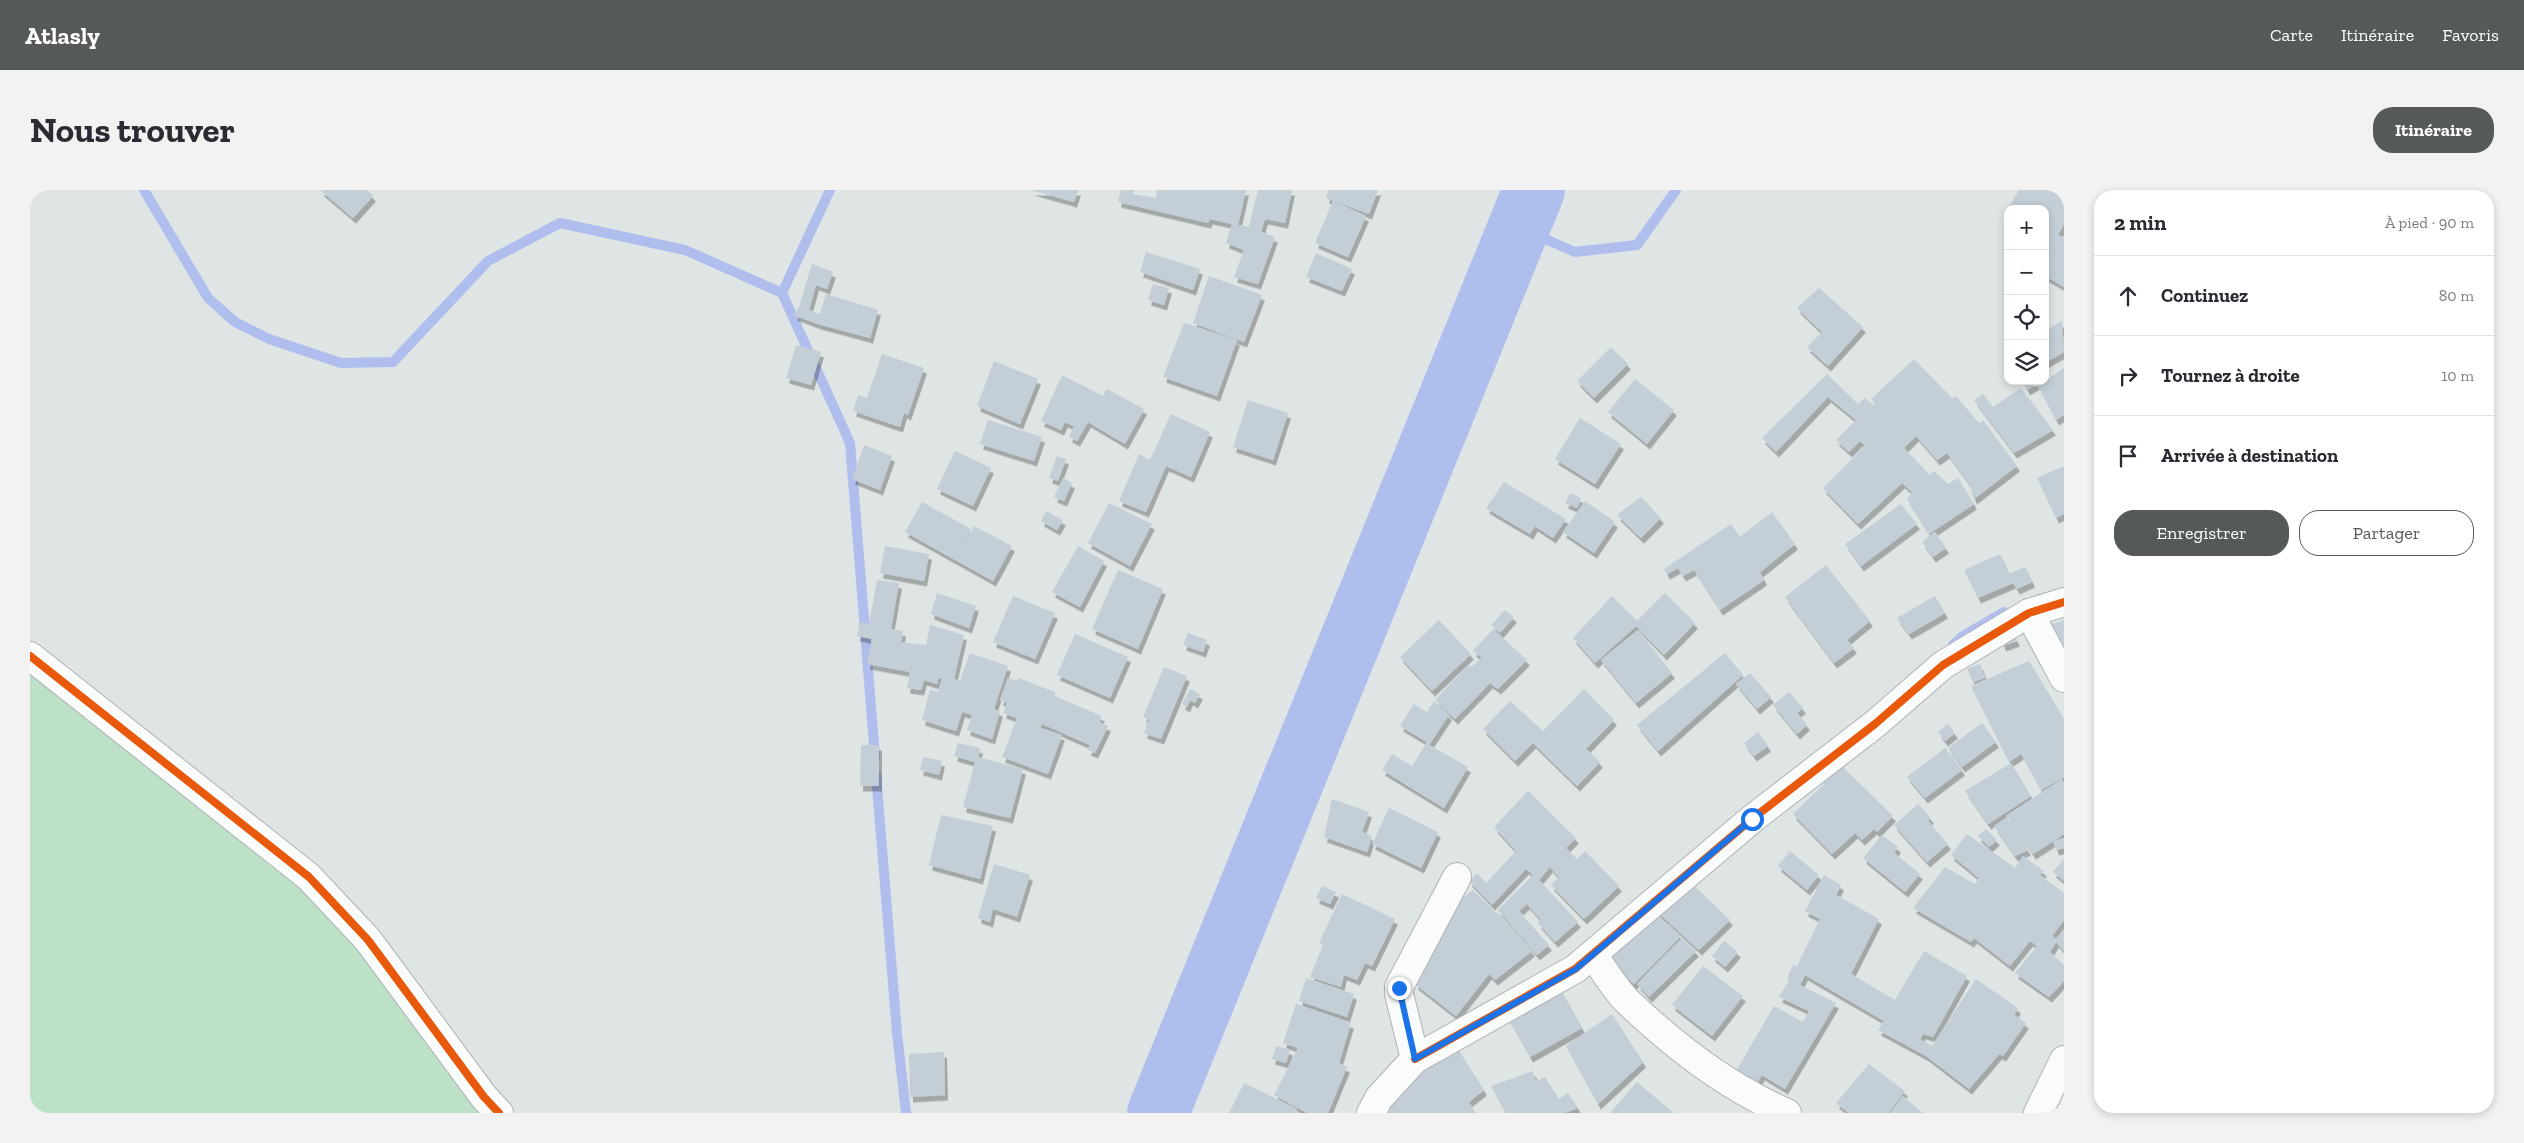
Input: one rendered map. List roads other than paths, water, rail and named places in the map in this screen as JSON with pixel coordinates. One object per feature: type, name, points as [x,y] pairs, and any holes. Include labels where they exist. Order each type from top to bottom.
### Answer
[{"type":"street","points":[[1372,1113],[1379,1098],[1415,1059],[1576,969],[1752,819],[1875,724],[1942,665],[2029,612],[2064,602]]},
{"type":"street","points":[[2029,612],[2064,678]]},
{"type":"street","points":[[30,656],[309,877],[368,940],[484,1097],[499,1113]]},
{"type":"street","points":[[1415,1059],[1399,988],[1457,877]]},
{"type":"street","points":[[1592,955],[1626,1000],[1674,1041],[1727,1080],[1787,1113]]},
{"type":"street","points":[[2038,1113],[2064,1060]]},
{"type":"waterway","points":[[144,190],[208,298],[235,322],[269,339],[341,363],[393,362],[488,261],[560,223],[685,250],[782,293],[850,443],[875,757]]},
{"type":"waterway","points":[[782,293],[830,190]]},
{"type":"waterway","points":[[1158,1113],[1534,190]]},
{"type":"waterway","points":[[1518,227],[1575,252],[1637,245],[1676,190]]},
{"type":"waterway","points":[[1953,645],[1963,636],[2004,612]]},
{"type":"waterway","points":[[876,774],[897,1033],[906,1113]]}]
